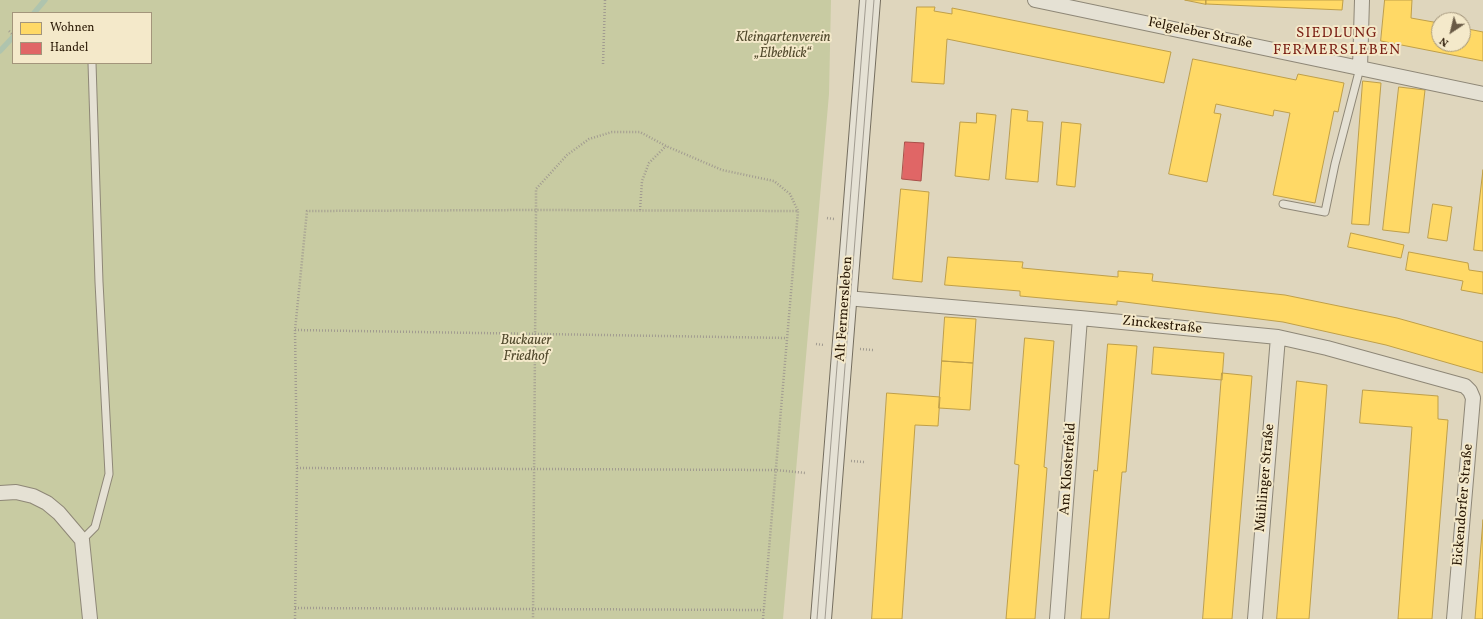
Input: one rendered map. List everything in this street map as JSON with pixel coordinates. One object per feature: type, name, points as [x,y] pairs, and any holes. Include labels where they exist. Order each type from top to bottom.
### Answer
[{"type":"main road","name":"Alt Fermersleben","points":[[821,619],[870,0]]},
{"type":"street","name":"Felgeleber Straße","points":[[1035,0],[1100,6],[1360,68],[1483,94]]},
{"type":"street","points":[[1360,68],[1362,0]]},
{"type":"street","name":"Zinckestraße","points":[[846,298],[1278,337],[1327,348],[1465,386],[1470,391]]},
{"type":"street","name":"Am Klosterfeld","points":[[1058,619],[1080,318]]},
{"type":"street","name":"Mühlinger Straße","points":[[1255,619],[1278,337]]},
{"type":"street","name":"Eickendorfer Straße","points":[[1454,619],[1473,398],[1470,391]]},
{"type":"street","points":[[0,493],[16,492],[33,496],[47,503],[60,512],[82,540],[90,619]]},
{"type":"lane","points":[[82,540],[95,527],[109,474],[100,290],[92,64]]},
{"type":"lane","points":[[1283,204],[1325,212],[1335,164],[1360,68]]},
{"type":"path","points":[[603,64],[605,0]]},
{"type":"path","points":[[9,31],[12,34]]},
{"type":"path","points":[[534,619],[536,189],[567,155],[589,139],[612,132],[640,132],[666,146],[722,170],[774,181],[790,194],[798,211],[763,619]]},
{"type":"path","points":[[640,210],[642,180],[649,163],[666,146]]},
{"type":"path","points":[[295,619],[297,468],[294,330],[307,211],[798,211]]},
{"type":"path","points":[[826,218],[835,220]]},
{"type":"path","points":[[294,330],[787,338]]},
{"type":"path","points":[[849,461],[864,462]]},
{"type":"path","points":[[297,468],[776,470],[806,473]]},
{"type":"path","points":[[295,608],[764,610]]},
{"type":"green space","name":"Buckauer Friedhof","points":[[0,0],[831,0],[829,94],[783,619],[0,619]]},
{"type":"building: Wohnen","points":[[1185,0],[1206,0],[1206,4]]},
{"type":"building: Wohnen","points":[[1206,0],[1343,0],[1342,10],[1206,4]]},
{"type":"building: Wohnen","points":[[1385,0],[1412,0],[1411,18],[1431,22],[1431,51],[1381,41]]},
{"type":"building: Wohnen","points":[[917,7],[935,7],[934,11],[952,14],[952,8],[1171,52],[1164,83],[947,39],[944,84],[912,82]]},
{"type":"building: Wohnen","points":[[1471,30],[1483,32],[1483,61],[1437,52],[1471,52]]},
{"type":"building: Wohnen","points":[[1193,59],[1296,80],[1298,74],[1344,83],[1338,112],[1334,111],[1315,203],[1273,195],[1290,113],[1274,110],[1273,116],[1216,104],[1214,113],[1221,114],[1207,182],[1169,174]]},
{"type":"building: Wohnen","points":[[1363,81],[1381,83],[1369,225],[1352,224]]},
{"type":"building: Wohnen","points":[[1399,87],[1425,90],[1409,233],[1383,230]]},
{"type":"building: Wohnen","points":[[1012,109],[1028,111],[1027,121],[1043,122],[1038,182],[1006,179]]},
{"type":"building: Wohnen","points":[[977,113],[996,115],[989,180],[955,176],[960,122],[976,123]]},
{"type":"building: Wohnen","points":[[1062,122],[1081,124],[1075,187],[1057,185]]},
{"type":"building: Wohnen","points":[[1483,170],[1483,251],[1474,250]]},
{"type":"building: Wohnen","points":[[901,189],[929,192],[922,282],[893,279]]},
{"type":"building: Wohnen","points":[[1433,204],[1452,207],[1447,241],[1428,238]]},
{"type":"building: Wohnen","points":[[1351,233],[1404,245],[1401,258],[1348,247]]},
{"type":"building: Wohnen","points":[[1409,252],[1468,263],[1469,270],[1483,272],[1483,294],[1461,290],[1463,281],[1406,270]]},
{"type":"building: Wohnen","points":[[948,257],[1023,262],[1022,268],[1118,277],[1118,271],[1153,274],[1152,281],[1285,295],[1397,318],[1483,342],[1483,373],[1386,345],[1283,322],[1117,301],[1117,305],[1020,296],[1020,291],[945,285]]},
{"type":"building: Wohnen","points":[[945,317],[976,319],[973,363],[942,361]]},
{"type":"building: Wohnen","points":[[1025,338],[1054,341],[1044,467],[1047,468],[1035,619],[1006,619],[1019,465],[1015,464]]},
{"type":"building: Wohnen","points":[[1108,344],[1137,346],[1126,472],[1122,472],[1109,619],[1081,619],[1094,470],[1097,471]]},
{"type":"building: Wohnen","points":[[1154,347],[1224,353],[1222,380],[1152,374]]},
{"type":"building: Wohnen","points":[[942,361],[973,363],[970,410],[939,408]]},
{"type":"building: Wohnen","points":[[1222,373],[1252,376],[1232,619],[1203,619]]},
{"type":"building: Wohnen","points":[[1297,381],[1327,385],[1309,619],[1277,619]]},
{"type":"building: Wohnen","points":[[1363,390],[1438,396],[1438,419],[1448,420],[1432,619],[1398,619],[1412,427],[1360,423]]},
{"type":"building: Wohnen","points":[[887,393],[940,397],[938,426],[915,425],[902,619],[872,619]]},
{"type":"building: Wohnen","points":[[1483,520],[1483,619],[1475,619],[1479,570]]},
{"type":"building: Handel","points":[[905,142],[924,143],[921,181],[902,179]]},
{"type":"waterway","points":[[35,12],[45,0]]},
{"type":"waterway","points":[[0,51],[12,38]]},
{"type":"tram line","points":[[817,619],[866,0]]},
{"type":"tram line","points":[[825,619],[874,0]]},
{"type":"district","name":"SIEDLUNG FERMERSLEBEN","points":[[1337,42]]},
{"type":"park label","name":"Kleingartenverein „Elbeblick“","points":[[783,46]]}]
